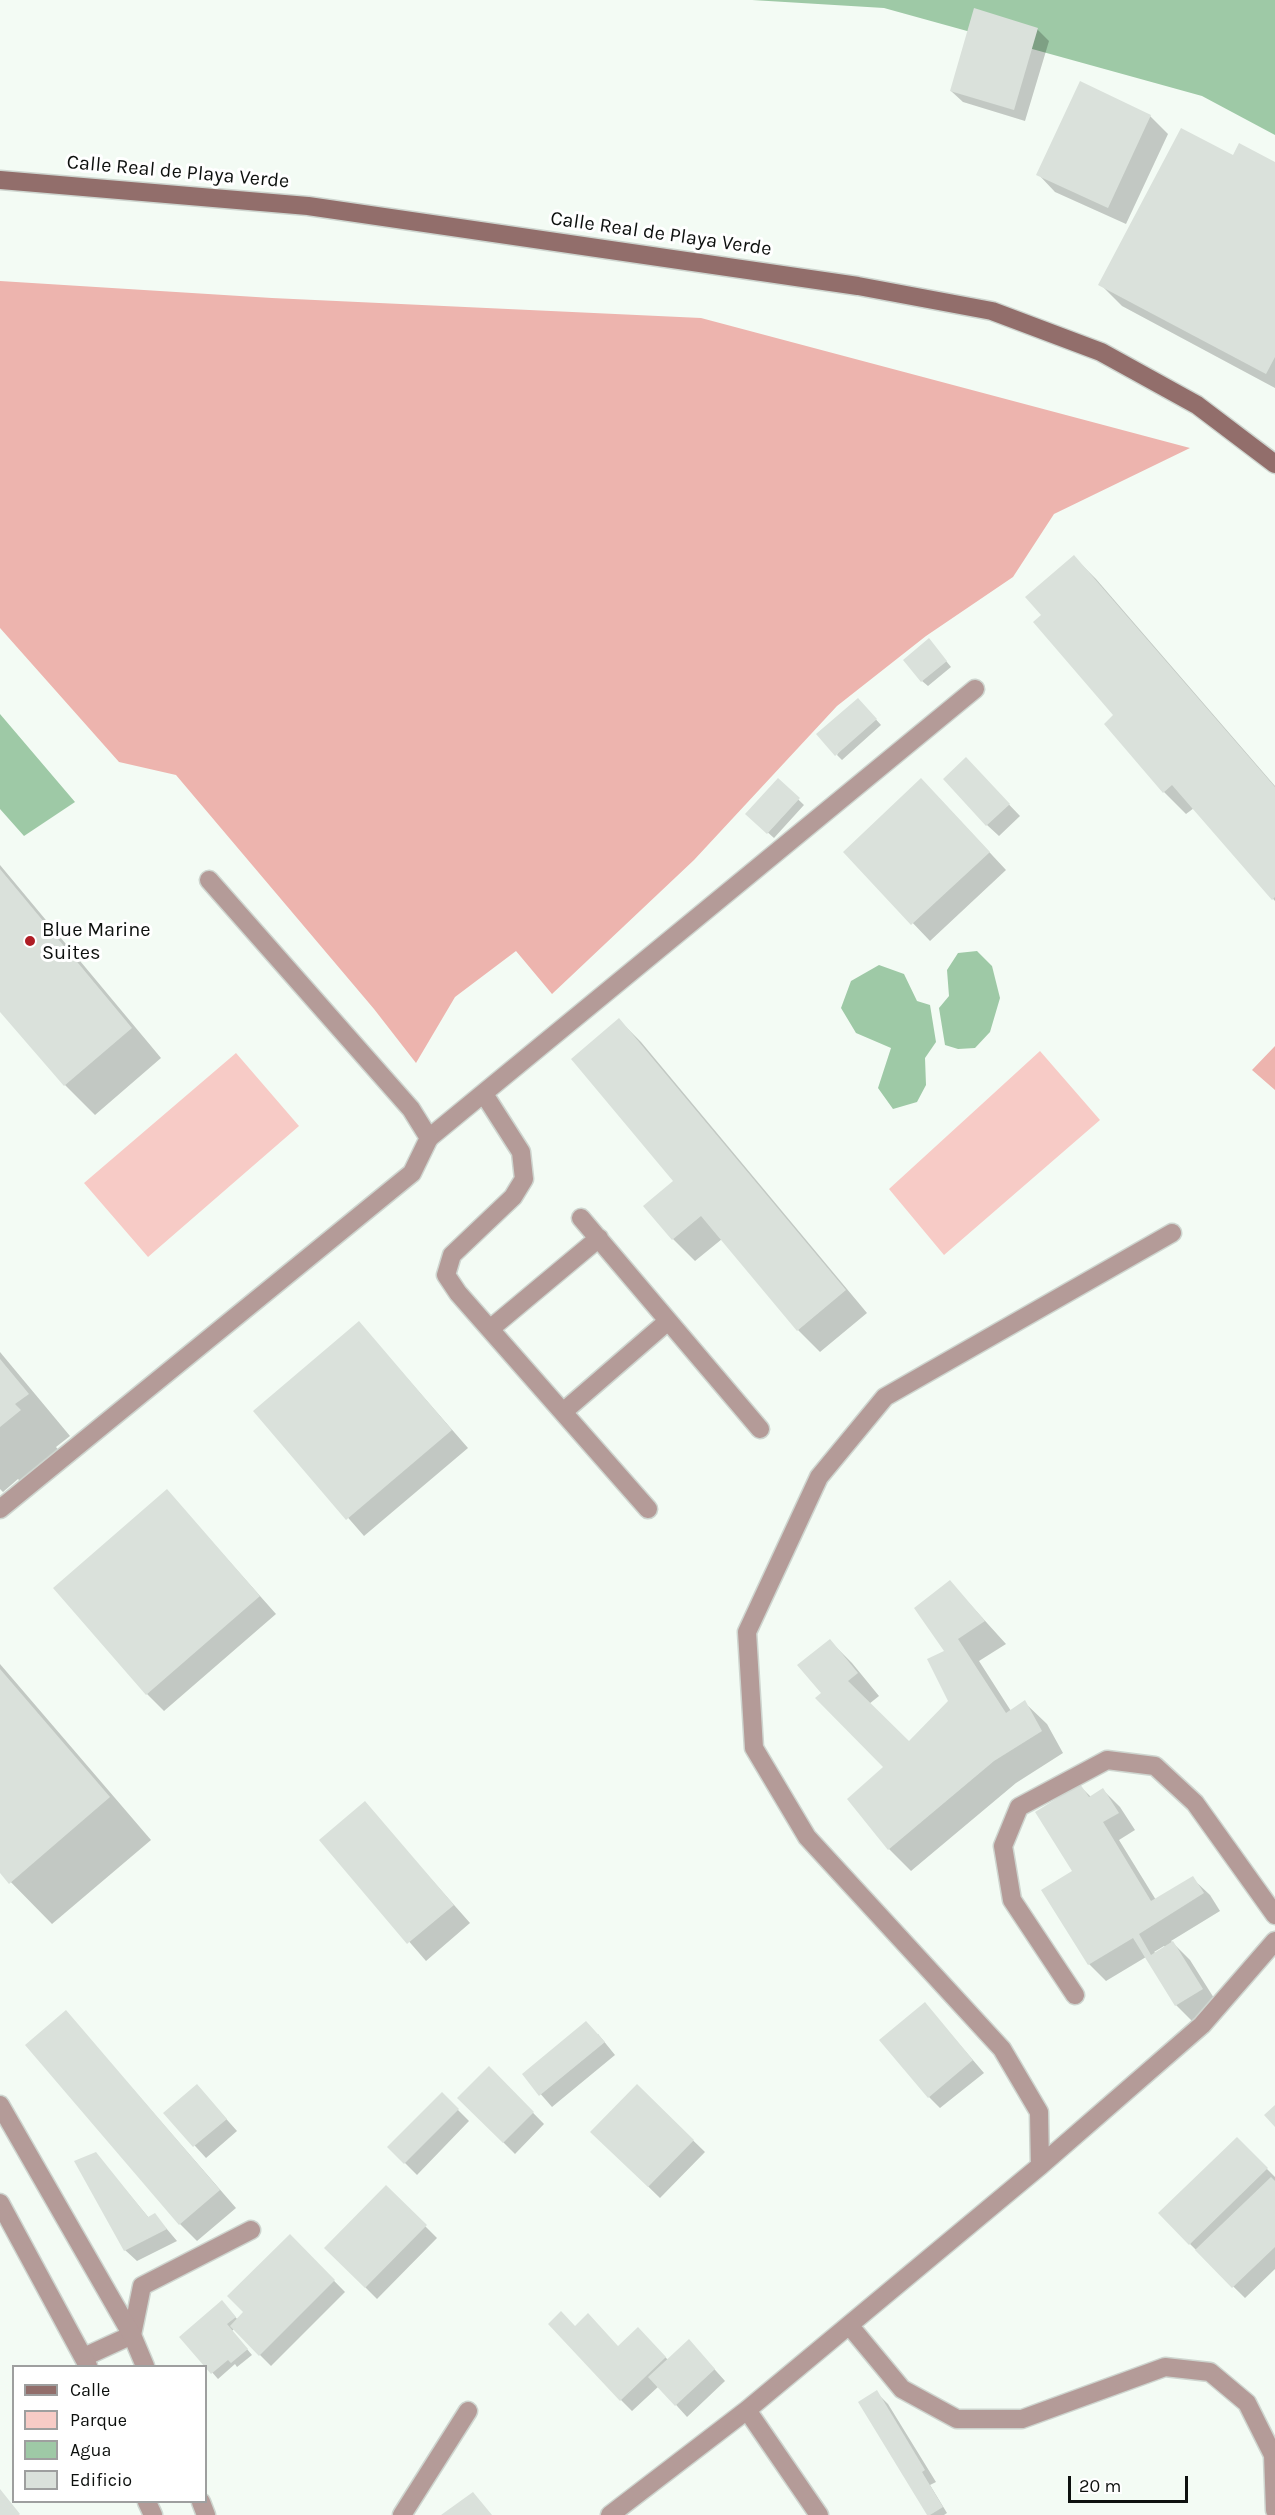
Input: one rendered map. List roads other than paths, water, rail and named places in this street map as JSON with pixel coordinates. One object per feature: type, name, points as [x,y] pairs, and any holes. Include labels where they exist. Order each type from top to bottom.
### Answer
[{"type":"street","name":"Calle Real de Playa Verde","points":[[0,180],[308,206],[858,286],[992,311],[1101,352],[1197,405],[1275,464]]},
{"type":"street","points":[[0,1509],[412,1173],[429,1138],[975,689]]},
{"type":"street","points":[[209,880],[411,1109],[429,1138]]},
{"type":"street","points":[[484,1094],[521,1152],[524,1179],[513,1197],[452,1255],[446,1275],[458,1293],[648,1509]]},
{"type":"street","points":[[581,1218],[760,1429]]},
{"type":"street","points":[[1040,2166],[1039,2112],[1002,2049],[807,1836],[754,1748],[747,1632],[819,1477],[885,1397],[1172,1233]]},
{"type":"street","points":[[490,1329],[599,1238]]},
{"type":"street","points":[[563,1412],[668,1321]]},
{"type":"street","points":[[1075,1995],[1012,1900],[1003,1846],[1019,1807],[1107,1760],[1155,1766],[1195,1803],[1275,1915]]},
{"type":"street","points":[[610,2515],[747,2410],[1040,2166],[1202,2025],[1275,1941]]},
{"type":"street","points":[[0,2105],[132,2335],[144,2365]]},
{"type":"street","points":[[0,2203],[86,2362],[132,2335],[142,2286],[251,2230]]},
{"type":"street","points":[[849,2325],[902,2389],[957,2419],[1022,2419],[1165,2367],[1210,2372],[1247,2403],[1272,2455],[1275,2513]]},
{"type":"street","points":[[747,2410],[819,2515]]},
{"type":"street","points":[[402,2515],[468,2411]]},
{"type":"water","points":[[752,0],[1275,0],[1275,135],[1202,96],[884,8]]},
{"type":"water","points":[[0,714],[75,802],[24,836],[0,809]]},
{"type":"water","points":[[977,951],[992,966],[1000,998],[990,1032],[975,1048],[958,1049],[945,1045],[939,1008],[949,996],[947,970],[958,953]]},
{"type":"water","points":[[879,965],[904,974],[917,1001],[930,1005],[936,1042],[925,1058],[926,1085],[917,1102],[893,1109],[878,1088],[891,1048],[856,1033],[841,1008],[851,981]]},
{"type":"place","name":"Blue Marine Suites","points":[[30,941]]}]
